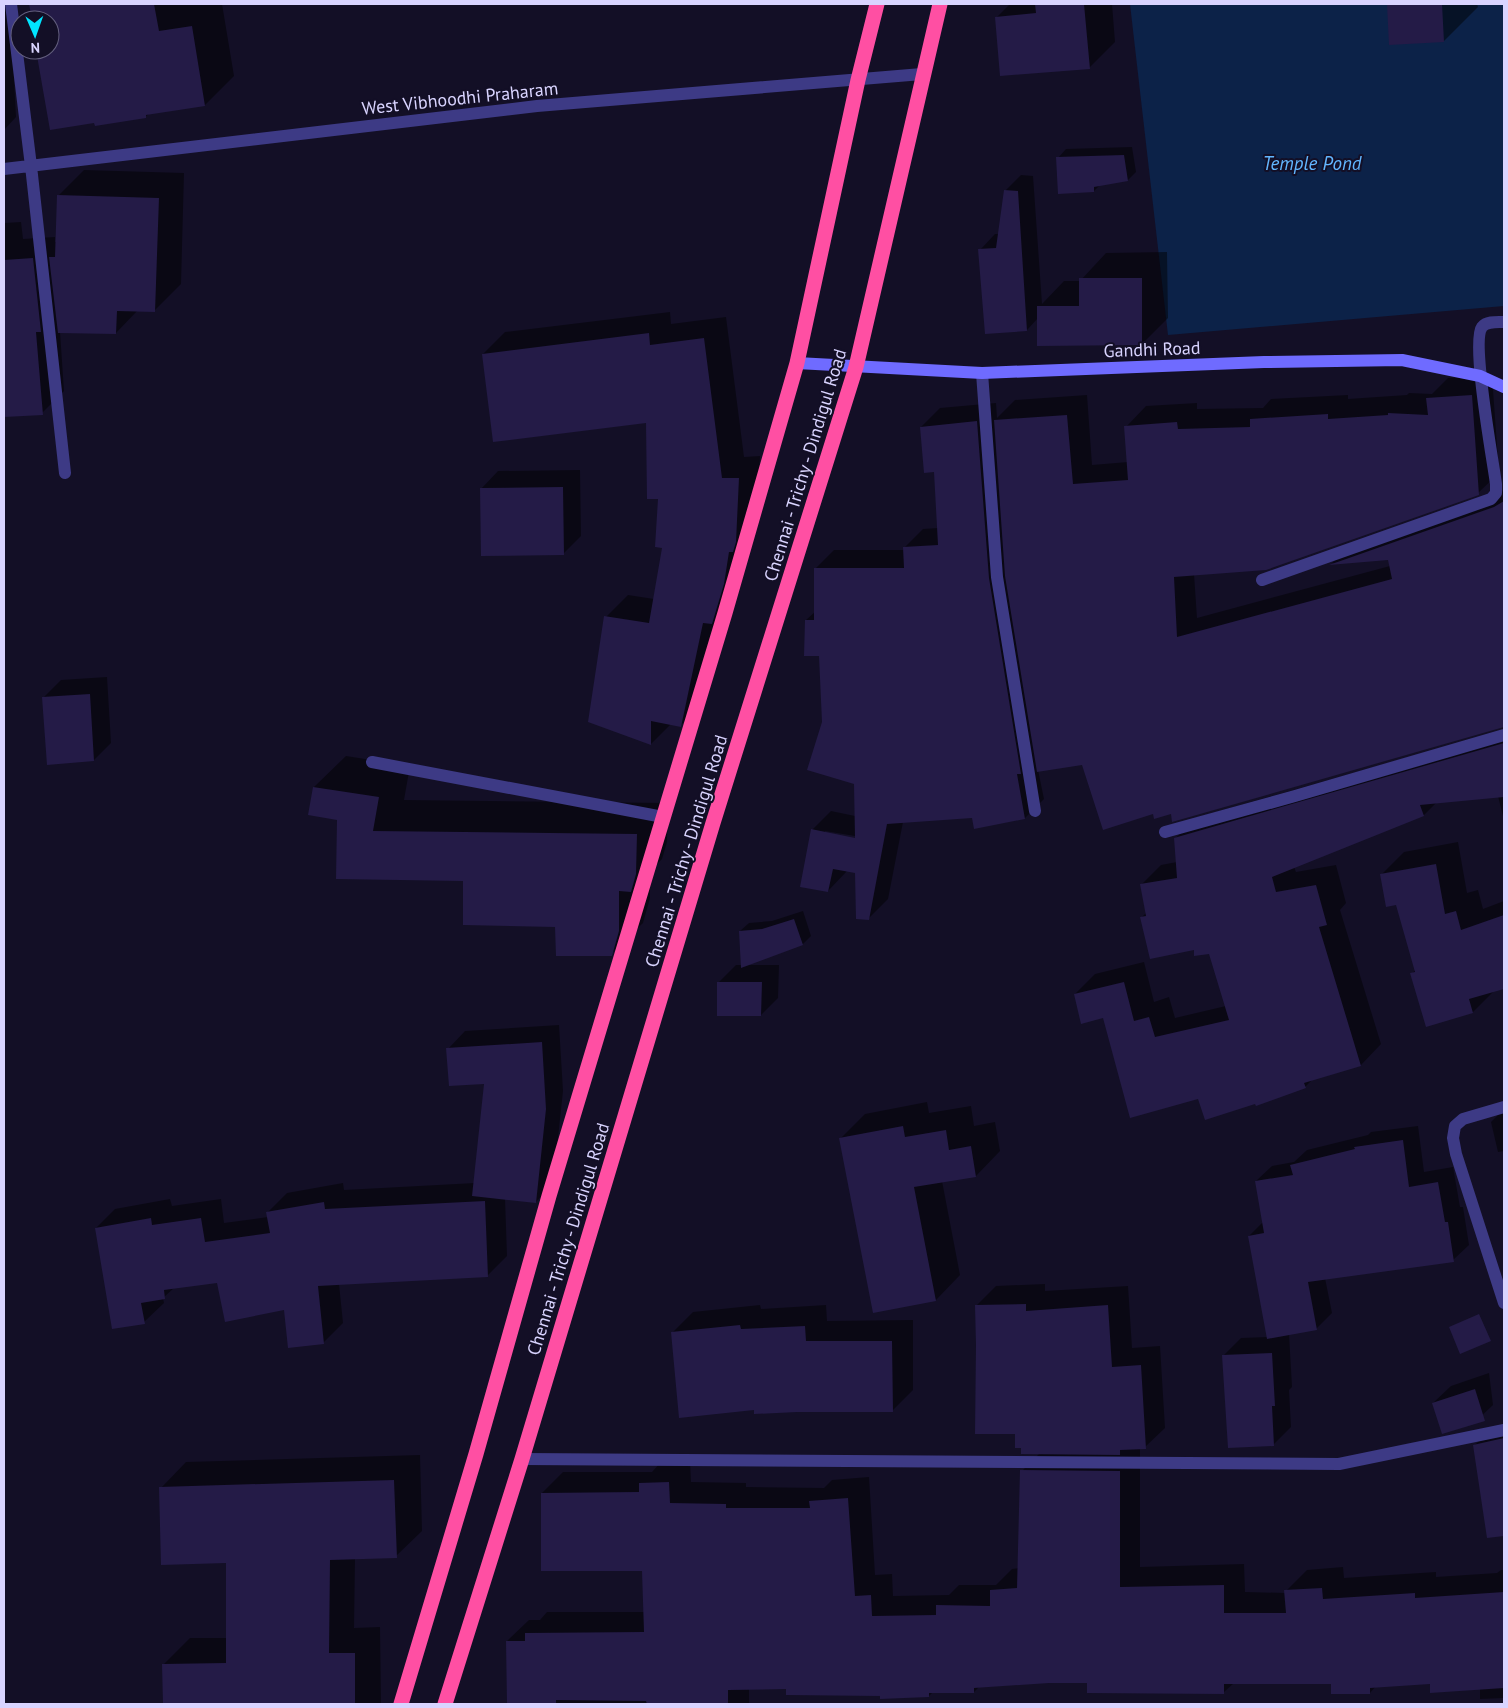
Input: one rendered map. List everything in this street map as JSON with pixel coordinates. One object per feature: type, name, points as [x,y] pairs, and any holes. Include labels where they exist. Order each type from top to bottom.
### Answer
[{"type":"highway","name":"Chennai - Trichy - Dindigul Road","points":[[401,1704],[476,1454],[549,1196],[725,613],[797,362],[858,80],[878,4]]},
{"type":"highway","name":"Chennai - Trichy - Dindigul Road","points":[[445,1704],[522,1459],[713,822],[856,367],[922,74],[940,4]]},
{"type":"main road","name":"Gandhi Road","points":[[797,362],[982,373],[1264,362],[1402,360],[1480,376],[1504,388]]},
{"type":"street","points":[[11,4],[65,473]]},
{"type":"street","name":"West Vibhoodhi Praharam","points":[[4,169],[537,106],[922,74]]},
{"type":"street","points":[[1262,580],[1491,499],[1496,493],[1496,484],[1480,376],[1480,330],[1487,323],[1504,322]]},
{"type":"street","points":[[982,373],[997,577],[1035,811]]},
{"type":"street","points":[[1165,832],[1504,735]]},
{"type":"street","points":[[372,762],[663,817]]},
{"type":"street","points":[[1504,1107],[1464,1119],[1455,1126],[1454,1138],[1456,1154],[1504,1303]]},
{"type":"street","points":[[522,1459],[1339,1464],[1504,1430]]},
{"type":"water","name":"Temple Pond","points":[[1130,4],[1504,4],[1504,306],[1168,335]]},
{"type":"building","points":[[29,4],[154,4],[159,31],[192,26],[205,106],[146,115],[146,118],[95,126],[94,123],[50,130],[38,60],[60,60],[60,10],[30,10]]},
{"type":"building","points":[[1035,4],[1084,4],[1090,69],[1000,76],[995,17],[1036,13]]},
{"type":"building","points":[[1387,4],[1442,4],[1444,42],[1389,45]]},
{"type":"building","points":[[1124,155],[1128,181],[1094,187],[1094,192],[1058,194],[1056,157]]},
{"type":"building","points":[[1004,190],[1018,191],[1027,331],[985,334],[978,249],[996,248]]},
{"type":"building","points":[[57,195],[159,198],[155,312],[117,311],[116,334],[58,333],[49,257],[55,257]]},
{"type":"building","points":[[33,258],[41,332],[36,332],[43,415],[4,417],[4,260]]},
{"type":"building","points":[[1079,278],[1142,278],[1142,345],[1037,346],[1037,306],[1079,306]]},
{"type":"building","points":[[649,333],[650,345],[704,338],[722,478],[739,478],[736,542],[733,552],[729,552],[724,584],[712,624],[703,623],[681,727],[651,721],[651,745],[588,722],[604,616],[649,623],[662,548],[655,547],[658,499],[647,499],[646,423],[493,442],[482,354]]},
{"type":"building","points":[[1472,395],[1479,495],[1266,570],[1174,577],[1177,637],[1392,579],[1388,560],[1329,565],[1494,507],[1504,501],[1504,727],[1172,822],[1171,814],[1154,819],[1153,814],[1103,830],[1082,765],[1037,772],[1005,576],[994,420],[1067,415],[1073,484],[1128,480],[1124,426],[1177,422],[1178,429],[1250,427],[1250,419],[1328,414],[1328,419],[1388,415],[1388,413],[1428,415],[1426,398]]},
{"type":"building","points":[[977,421],[989,578],[1021,774],[1017,774],[1025,819],[974,829],[972,818],[887,824],[869,920],[856,919],[855,873],[833,869],[828,892],[800,887],[811,829],[855,838],[854,784],[807,770],[822,722],[819,656],[804,656],[805,620],[814,620],[814,568],[904,568],[903,547],[938,545],[934,472],[924,473],[920,427]]},
{"type":"building","points":[[563,487],[564,555],[481,556],[480,488]]},
{"type":"building","points":[[90,694],[94,761],[47,765],[42,697]]},
{"type":"building","points":[[1504,743],[1504,797],[1420,805],[1424,816],[1272,877],[1276,892],[1316,885],[1327,925],[1319,927],[1361,1066],[1304,1083],[1306,1088],[1256,1106],[1255,1104],[1205,1120],[1198,1099],[1130,1118],[1103,1018],[1081,1024],[1074,994],[1124,982],[1134,1021],[1149,1017],[1155,1037],[1229,1020],[1209,954],[1194,956],[1194,950],[1150,959],[1140,917],[1146,916],[1140,884],[1177,878],[1174,838]]},
{"type":"building","points":[[313,787],[379,797],[373,831],[637,834],[636,874],[631,892],[619,891],[619,931],[612,956],[556,956],[555,927],[463,925],[463,881],[336,879],[337,820],[308,815]]},
{"type":"building","points":[[1436,864],[1445,914],[1456,911],[1461,930],[1504,915],[1504,989],[1469,999],[1473,1013],[1426,1027],[1410,973],[1415,972],[1396,905],[1386,907],[1380,874]]},
{"type":"building","points":[[794,919],[803,945],[741,968],[739,931],[762,929]]},
{"type":"building","points":[[717,982],[762,982],[761,1016],[717,1016]]},
{"type":"building","points":[[542,1042],[546,1109],[536,1203],[472,1196],[484,1084],[449,1086],[446,1048]]},
{"type":"building","points":[[903,1126],[905,1137],[946,1130],[949,1150],[971,1146],[976,1177],[914,1187],[936,1301],[873,1313],[839,1138]]},
{"type":"building","points":[[1403,1140],[1409,1187],[1438,1182],[1445,1222],[1448,1222],[1454,1262],[1308,1282],[1317,1330],[1267,1339],[1248,1236],[1264,1233],[1255,1181],[1293,1175],[1290,1165],[1355,1149],[1354,1147]]},
{"type":"building","points":[[485,1201],[488,1277],[318,1286],[324,1344],[288,1348],[284,1310],[225,1322],[217,1283],[164,1290],[165,1299],[141,1303],[145,1324],[112,1329],[95,1228],[151,1218],[152,1225],[201,1218],[205,1242],[270,1233],[266,1212],[324,1202],[325,1209]]},
{"type":"building","points":[[1026,1304],[1026,1311],[1108,1305],[1112,1367],[1141,1365],[1146,1449],[1120,1450],[1120,1455],[1021,1454],[1021,1448],[1015,1448],[1015,1434],[975,1434],[975,1305]]},
{"type":"building","points":[[1479,1314],[1491,1341],[1460,1354],[1449,1327]]},
{"type":"building","points":[[740,1325],[741,1329],[805,1326],[806,1341],[892,1341],[893,1412],[754,1414],[754,1410],[679,1418],[671,1332]]},
{"type":"building","points":[[1272,1353],[1275,1406],[1272,1406],[1274,1446],[1228,1448],[1222,1355]]},
{"type":"building","points":[[1475,1389],[1485,1421],[1442,1434],[1432,1403]]},
{"type":"building","points":[[1504,1438],[1504,1536],[1487,1538],[1473,1445]]},
{"type":"building","points":[[1020,1470],[1120,1471],[1120,1587],[1224,1585],[1224,1613],[1286,1613],[1284,1590],[1322,1588],[1323,1599],[1415,1593],[1415,1598],[1504,1592],[1504,1688],[1430,1693],[1430,1684],[1370,1688],[1370,1694],[1331,1694],[1331,1684],[1224,1684],[1224,1694],[1087,1693],[1087,1683],[1049,1683],[974,1688],[974,1693],[929,1693],[929,1697],[880,1699],[880,1696],[786,1695],[786,1689],[728,1690],[728,1704],[647,1704],[646,1701],[556,1700],[556,1704],[507,1704],[506,1641],[525,1641],[525,1633],[644,1632],[642,1571],[541,1571],[541,1493],[639,1492],[639,1483],[669,1482],[670,1503],[726,1504],[726,1508],[810,1508],[809,1501],[848,1498],[855,1596],[871,1595],[872,1616],[936,1615],[936,1605],[990,1606],[990,1590],[1017,1588]]},
{"type":"building","points":[[394,1480],[397,1558],[330,1560],[329,1653],[355,1653],[355,1704],[163,1704],[162,1664],[226,1663],[226,1563],[161,1565],[159,1487]]}]
